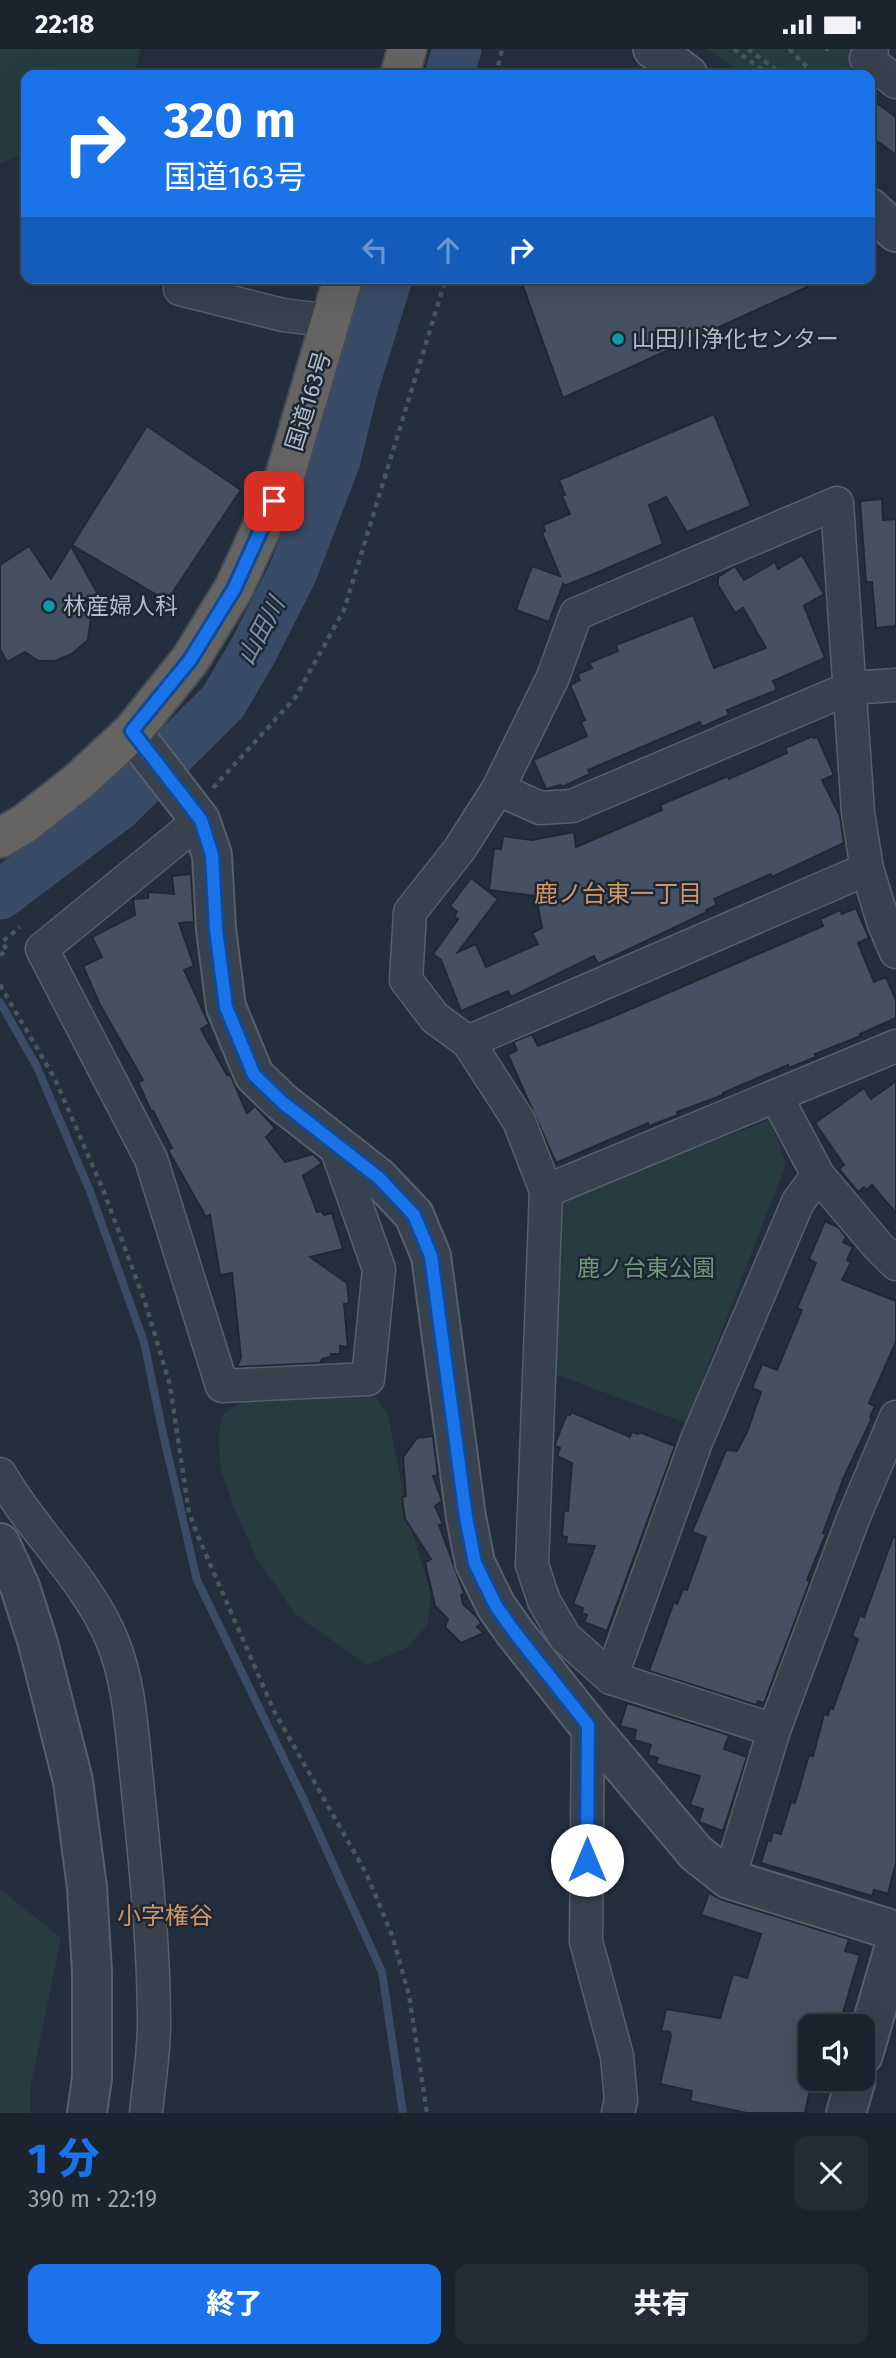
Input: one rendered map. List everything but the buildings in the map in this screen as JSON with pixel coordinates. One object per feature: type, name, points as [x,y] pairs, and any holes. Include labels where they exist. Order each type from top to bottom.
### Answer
[{"type":"highway","points":[[401,70],[407,49]]},
{"type":"highway","name":"国道163号","points":[[0,838],[24,824],[78,782],[141,744],[234,589],[284,479],[341,284]]},
{"type":"street","points":[[653,49],[681,70]]},
{"type":"street","points":[[872,49],[866,58],[896,82]]},
{"type":"street","points":[[875,213],[896,232]]},
{"type":"street","points":[[181,284],[180,289],[283,315],[332,321]]},
{"type":"street","points":[[774,1730],[611,1678],[565,1637],[544,1601],[532,1565],[547,1191],[519,1121],[468,1042],[435,1018],[405,980],[410,912],[459,851],[498,789],[553,677],[576,614],[837,503],[858,813],[867,869],[896,952]]},
{"type":"street","points":[[498,789],[540,808],[572,806],[850,688],[896,685]]},
{"type":"street","points":[[141,744],[191,807],[212,855],[216,929],[226,1007],[254,1075],[282,1102],[379,1178],[414,1215],[431,1256],[466,1517],[475,1563],[496,1606],[588,1725],[696,1853],[729,1878],[896,1931]]},
{"type":"street","points":[[191,807],[42,949],[151,1159],[222,1385],[368,1379],[379,1269],[334,1142]]},
{"type":"street","points":[[468,1042],[867,869]]},
{"type":"street","points":[[547,1191],[896,1046]]},
{"type":"street","points":[[776,1096],[818,1175],[896,1265]]},
{"type":"street","points":[[611,1678],[696,1442],[798,1202],[818,1175]]},
{"type":"street","points":[[729,1878],[774,1730],[853,1519],[896,1417]]},
{"type":"street","points":[[0,1474],[17,1504],[93,1605],[112,1640],[122,1671],[132,1735],[148,1908],[154,2025],[146,2113]]},
{"type":"street","points":[[0,1543],[20,1587],[38,1643],[73,1781],[87,1888],[92,1972],[92,2078],[87,2113]]},
{"type":"street","points":[[588,1725],[586,1941],[617,2056],[621,2100],[618,2113]]},
{"type":"street","points":[[875,2014],[896,1942]]},
{"type":"street","points":[[846,2113],[852,2091]]},
{"type":"path","points":[[497,70],[502,49]]},
{"type":"path","points":[[734,49],[762,70]]},
{"type":"path","points":[[748,49],[776,70]]},
{"type":"path","points":[[789,49],[810,70]]},
{"type":"path","points":[[191,807],[217,785],[295,698],[344,610],[444,284]]},
{"type":"path","points":[[0,955],[7,950]]},
{"type":"path","points":[[0,985],[55,1079],[104,1192],[145,1302],[170,1385],[189,1514],[200,1541],[274,1711],[366,1874],[392,1935],[409,1995],[427,2113]]},
{"type":"green space","points":[[0,49],[141,49],[135,70],[21,70],[21,154],[0,164]]},
{"type":"green space","points":[[707,49],[865,49],[850,70],[737,70]]},
{"type":"green space","name":"鹿ノ台東公園","points":[[770,1120],[786,1164],[686,1423],[555,1374],[551,1201]]},
{"type":"green space","points":[[297,1396],[376,1397],[388,1415],[408,1517],[431,1594],[427,1626],[406,1648],[367,1665],[296,1615],[257,1559],[234,1508],[220,1467],[219,1434],[223,1414],[241,1402]]},
{"type":"green space","points":[[0,1889],[61,1938],[30,2089],[30,2113],[0,2113]]},
{"type":"waterway","name":"山田川","points":[[451,70],[457,49]]},
{"type":"waterway","name":"山田川","points":[[0,895],[117,807],[223,702],[253,651],[293,572],[336,460],[353,390],[386,284]]},
{"type":"waterway","points":[[0,1002],[37,1067],[90,1191],[144,1342],[197,1580],[302,1796],[382,1972],[403,2113]]},
{"type":"place","name":"山田川浄化センター","points":[[618,339]]},
{"type":"place","name":"林産婦人科","points":[[49,606]]},
{"type":"district","name":"鹿ノ台東一丁目","points":[[618,894]]},
{"type":"district","name":"小字権谷","points":[[165,1916]]},
{"type":"route","points":[[274,501],[234,589],[190,660],[132,731],[201,820],[212,855],[216,929],[226,1007],[254,1075],[282,1102],[379,1178],[414,1215],[431,1256],[466,1517],[475,1563],[496,1606],[588,1725],[587,1860]]}]
